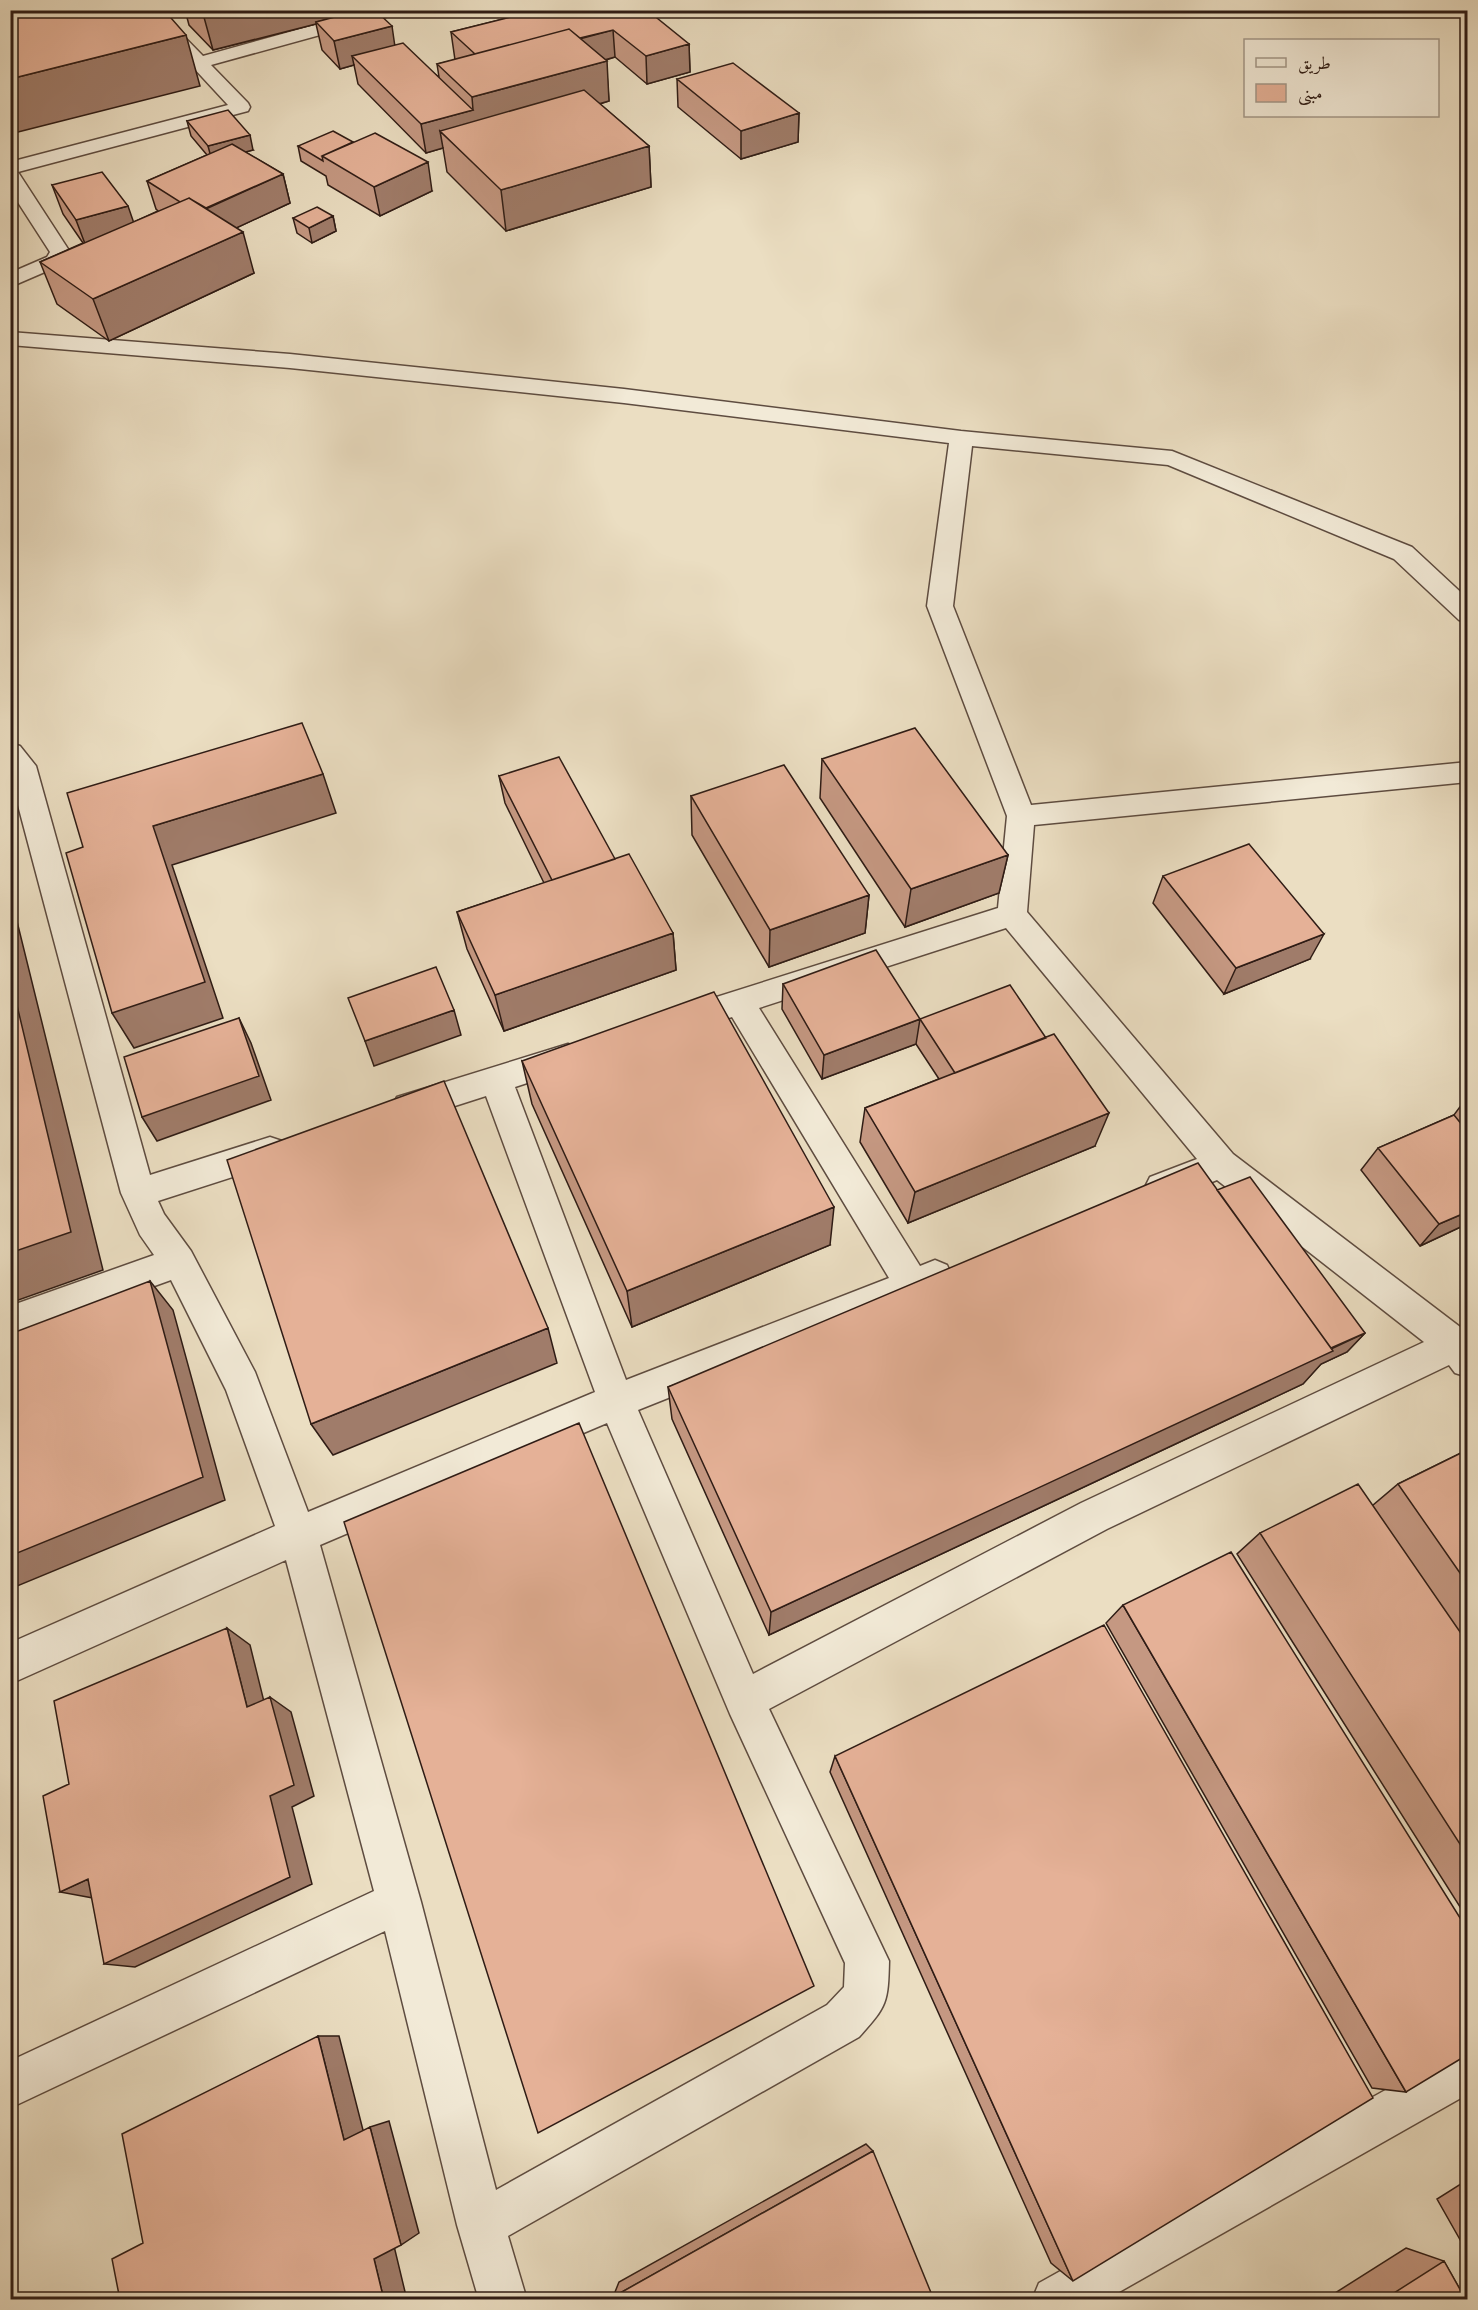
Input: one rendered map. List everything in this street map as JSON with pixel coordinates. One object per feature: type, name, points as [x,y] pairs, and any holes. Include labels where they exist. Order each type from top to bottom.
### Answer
[{"type":"street","points":[[199,63],[390,10]]},
{"type":"street","points":[[10,168],[241,107],[152,15]]},
{"type":"street","points":[[134,24],[152,15],[174,15]]},
{"type":"street","points":[[10,150],[226,92]]},
{"type":"street","points":[[10,174],[60,252],[54,261],[10,281]]},
{"type":"street","points":[[10,338],[290,361],[552,388],[961,438],[1172,458],[1403,553],[1467,614]]},
{"type":"street","points":[[744,1700],[1094,1516],[1461,1353],[1221,1164],[1012,915],[1021,816],[940,606],[961,438]]},
{"type":"street","points":[[10,753],[22,766],[138,1193],[152,1224],[179,1262],[242,1384],[298,1535],[399,1902],[481,2225],[503,2300]]},
{"type":"street","points":[[1021,816],[1467,772]]},
{"type":"street","points":[[651,1030],[1012,915]]},
{"type":"street","points":[[739,1002],[912,1285]]},
{"type":"street","points":[[384,1115],[595,1048]]},
{"type":"street","points":[[481,2225],[843,2021],[866,1996],[867,1961],[744,1700],[616,1401],[496,1079]]},
{"type":"street","points":[[138,1193],[294,1143]]},
{"type":"street","points":[[1133,1198],[1221,1164]]},
{"type":"street","points":[[10,1322],[179,1262]]},
{"type":"street","points":[[10,1664],[298,1535],[616,1401],[967,1263]]},
{"type":"street","points":[[10,2085],[399,1902]]},
{"type":"street","points":[[1056,2300],[1467,2069]]},
{"type":"building","points":[[10,10],[164,10],[186,35],[10,79]]},
{"type":"building","points":[[361,10],[375,10],[392,26],[334,41],[316,22]]},
{"type":"building","points":[[539,10],[647,10],[689,44],[646,56],[613,30],[580,38],[569,29],[475,54],[451,32]]},
{"type":"building","points":[[569,29],[607,61],[472,97],[437,64]]},
{"type":"building","points":[[403,43],[473,110],[421,124],[352,56]]},
{"type":"building","points":[[733,63],[799,113],[741,131],[677,79]]},
{"type":"building","points":[[584,90],[649,146],[501,190],[440,131]]},
{"type":"building","points":[[228,110],[250,135],[208,146],[187,121]]},
{"type":"building","points":[[333,131],[353,142],[322,156],[323,161],[298,146]]},
{"type":"building","points":[[375,133],[428,162],[374,187],[322,156]]},
{"type":"building","points":[[232,144],[283,174],[206,208],[189,198],[180,202],[147,181]]},
{"type":"building","points":[[102,172],[128,206],[76,220],[52,185]]},
{"type":"building","points":[[189,198],[243,232],[93,299],[40,262]]},
{"type":"building","points":[[317,207],[333,216],[309,228],[293,218]]},
{"type":"building","points":[[302,723],[323,774],[153,826],[205,982],[112,1013],[66,853],[83,847],[67,793]]},
{"type":"building","points":[[915,728],[1008,855],[911,889],[822,759]]},
{"type":"building","points":[[559,757],[615,859],[552,880],[499,776]]},
{"type":"building","points":[[784,765],[869,895],[770,930],[691,796]]},
{"type":"building","points":[[1249,844],[1324,934],[1236,968],[1163,876]]},
{"type":"building","points":[[629,854],[673,933],[495,995],[457,912]]},
{"type":"building","points":[[876,950],[920,1019],[824,1055],[783,984]]},
{"type":"building","points":[[436,967],[454,1010],[365,1041],[348,998]]},
{"type":"building","points":[[10,976],[71,1232],[10,1253]]},
{"type":"building","points":[[1010,985],[1046,1038],[955,1073],[920,1019]]},
{"type":"building","points":[[714,992],[834,1207],[627,1291],[522,1061]]},
{"type":"building","points":[[239,1018],[259,1076],[142,1117],[124,1057]]},
{"type":"building","points":[[1054,1034],[1109,1113],[915,1192],[865,1108]]},
{"type":"building","points":[[444,1081],[548,1328],[311,1424],[227,1160]]},
{"type":"building","points":[[1454,1115],[1467,1131],[1467,1212],[1439,1224],[1378,1148]]},
{"type":"building","points":[[1198,1163],[1333,1351],[771,1612],[668,1387]]},
{"type":"building","points":[[1250,1177],[1365,1333],[1331,1348],[1217,1190]]},
{"type":"building","points":[[150,1281],[203,1477],[10,1556],[10,1334]]},
{"type":"building","points":[[579,1423],[814,1986],[538,2133],[344,1522]]},
{"type":"building","points":[[1467,1450],[1467,1583],[1398,1484]]},
{"type":"building","points":[[1358,1484],[1467,1642],[1467,1855],[1260,1533]]},
{"type":"building","points":[[1231,1552],[1467,1929],[1467,2055],[1406,2092],[1123,1605]]},
{"type":"building","points":[[1104,1625],[1373,2098],[1073,2281],[835,1756]]},
{"type":"building","points":[[227,1628],[247,1707],[270,1697],[294,1785],[270,1796],[290,1877],[104,1964],[88,1879],[60,1892],[43,1796],[69,1784],[54,1701]]},
{"type":"building","points":[[318,2036],[344,2140],[370,2127],[401,2245],[374,2259],[384,2300],[120,2300],[112,2259],[143,2243],[122,2134]]},
{"type":"building","points":[[873,2151],[934,2300],[613,2300],[613,2297]]},
{"type":"building","points":[[1444,2261],[1466,2300],[1383,2300]]}]
